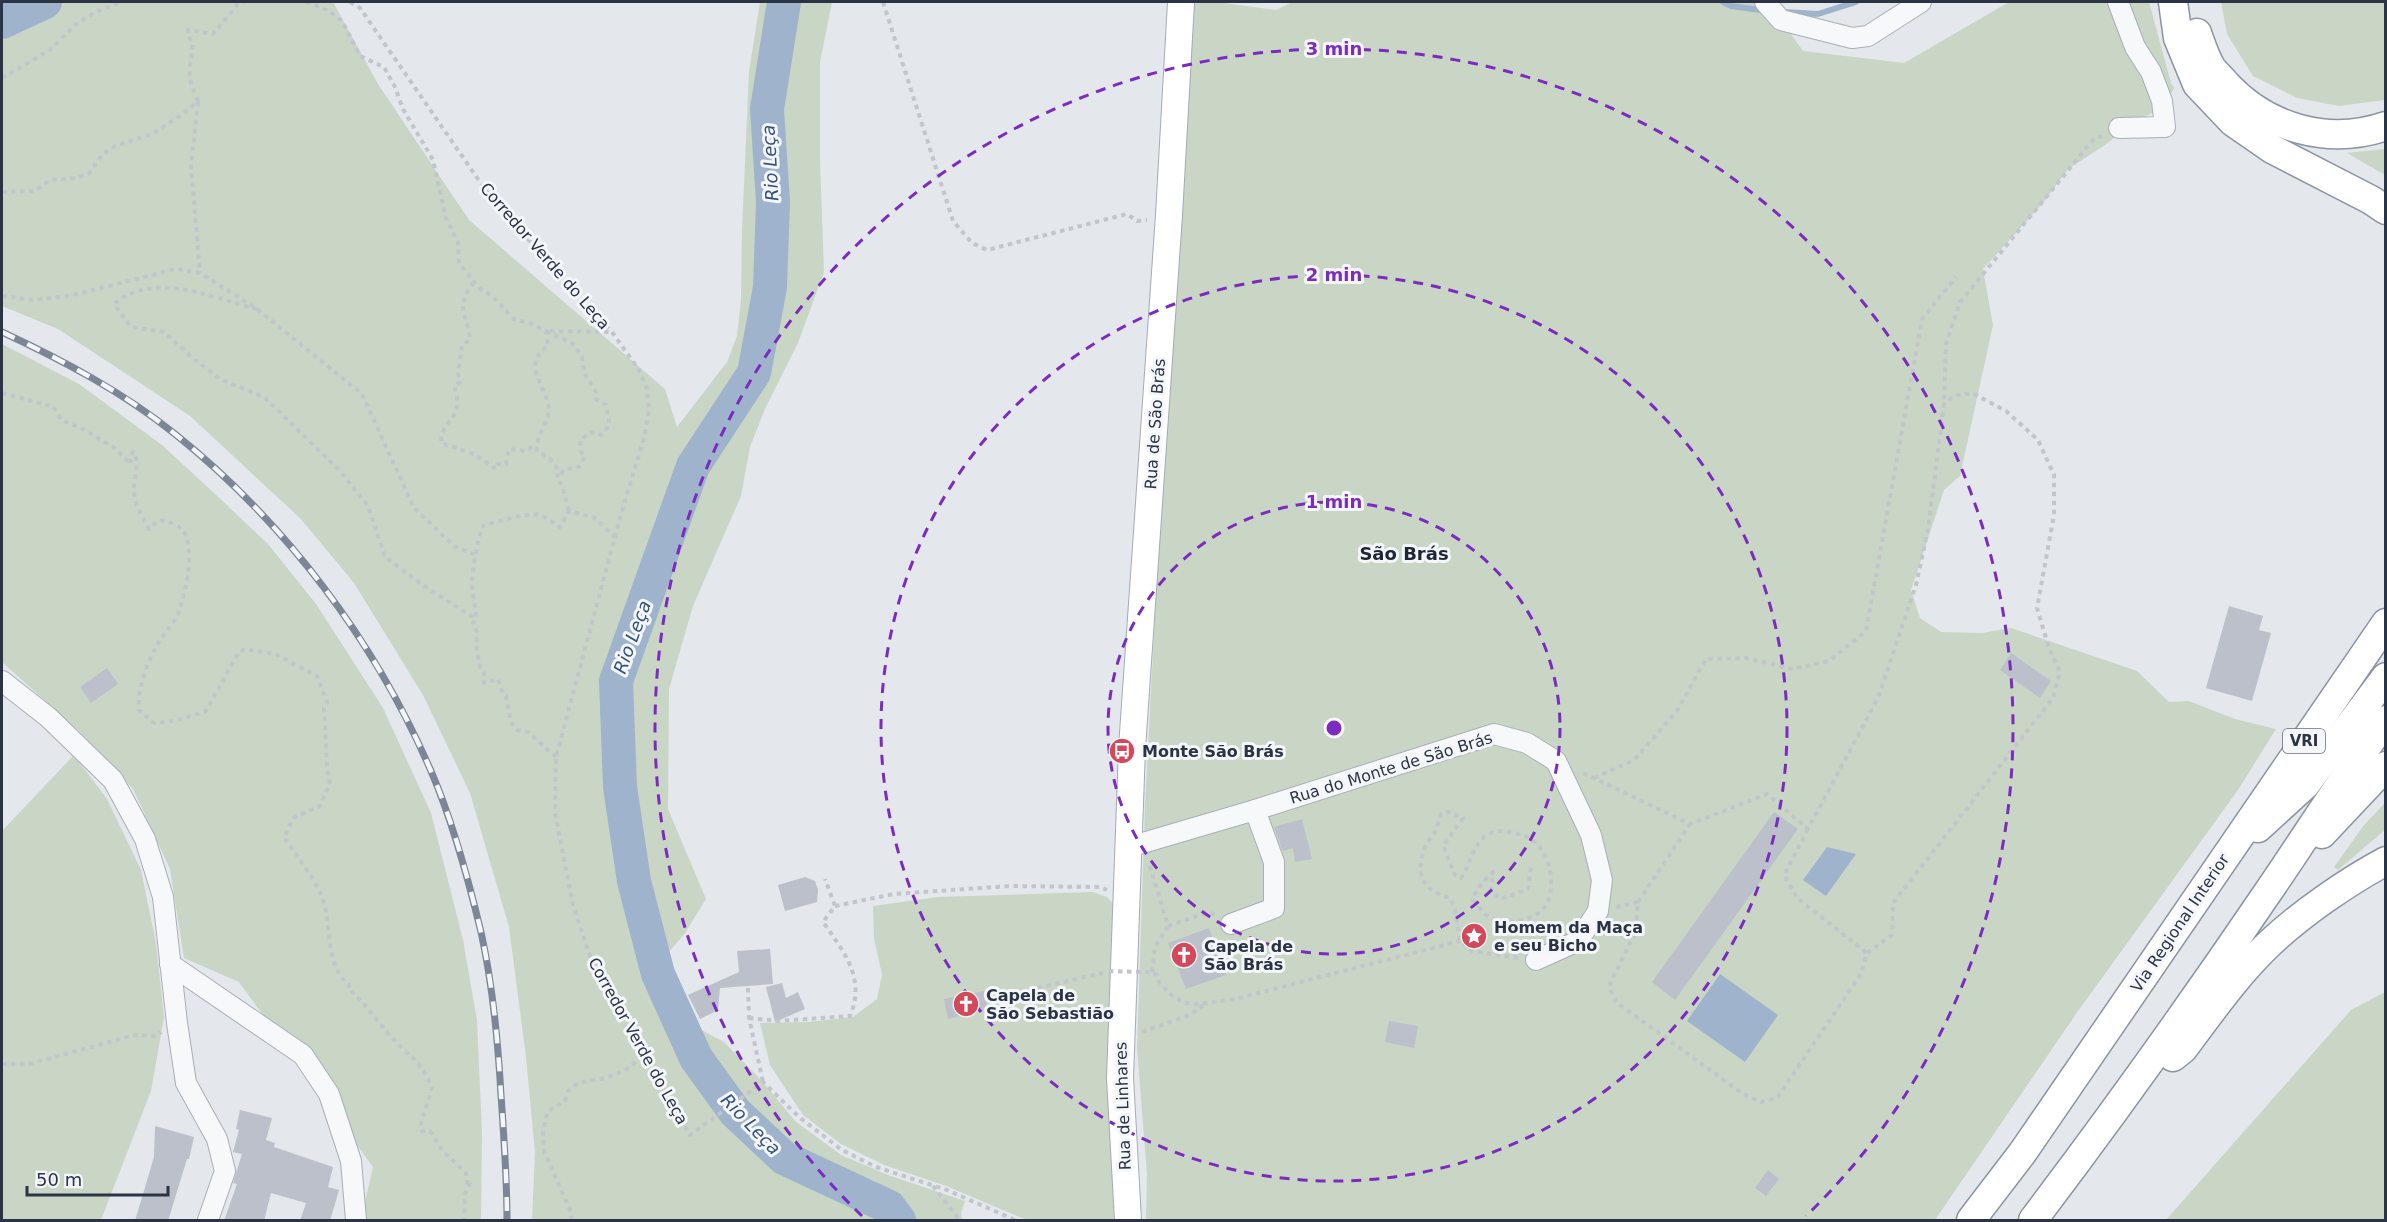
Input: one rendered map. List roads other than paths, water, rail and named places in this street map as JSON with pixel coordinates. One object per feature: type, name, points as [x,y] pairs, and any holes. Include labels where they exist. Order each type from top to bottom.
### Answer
[{"type":"highway","points":[[2173,2],[2178,38],[2197,84],[2233,122],[2272,149],[2371,200],[2385,210]]},
{"type":"highway","points":[[2192,2],[2194,26],[2211,68],[2234,92],[2258,112],[2295,129],[2333,135],[2374,130],[2385,126]]},
{"type":"highway","name":"Via Regional Interior","points":[[1971,1221],[2023,1152],[2385,623]]},
{"type":"highway","points":[[2223,859],[2305,785],[2385,677]]},
{"type":"highway","points":[[2033,1221],[2132,1089],[2269,891],[2344,775],[2385,720]]},
{"type":"highway","points":[[2269,891],[2385,766]]},
{"type":"highway","points":[[2132,1089],[2182,1049],[2231,986],[2270,943],[2314,908],[2385,861]]},
{"type":"main road","name":"Rua de São Brás","points":[[1129,847],[1132,748],[1169,215],[1180,2]]},
{"type":"main road","name":"Rua de Linhares","points":[[1128,1221],[1120,1078],[1129,847]]},
{"type":"street","points":[[1765,2],[1781,20],[1852,38],[1868,36],[1921,2]]},
{"type":"street","points":[[2118,2],[2135,47],[2151,72],[2162,101],[2165,127],[2119,128]]},
{"type":"street","points":[[2,681],[48,717],[113,780],[145,839],[163,897],[186,1083],[217,1139],[225,1171],[207,1221]]},
{"type":"street","name":"Rua do Monte de São Brás","points":[[1129,847],[1255,810],[1494,734],[1527,743],[1556,761],[1591,835],[1602,880],[1598,911],[1578,941],[1536,960]]},
{"type":"street","points":[[1231,924],[1274,908],[1274,862],[1255,810]]},
{"type":"street","points":[[170,964],[303,1055],[329,1094],[351,1161],[356,1221]]},
{"type":"water","points":[[1827,847],[1856,854],[1826,896],[1803,880]]},
{"type":"water","points":[[1720,974],[1778,1015],[1745,1062],[1687,1021]]},
{"type":"waterway","name":"Rio Leça","points":[[2,22],[45,2]]},
{"type":"waterway","name":"Rio Leça","points":[[784,2],[767,109],[773,202],[770,287],[754,373],[693,466],[616,681],[620,787],[634,881],[658,974],[696,1058],[735,1112],[784,1158],[889,1207],[899,1220]]},
{"type":"waterway","points":[[1723,2],[1731,6],[1768,11]]},
{"type":"waterway","points":[[1784,12],[1818,14],[1856,2]]},
{"type":"railway","points":[[2,332],[47,354],[134,404],[175,434],[215,468],[290,545],[354,630],[383,676],[439,790],[459,850],[481,932],[497,1034],[507,1220]]},
{"type":"place","name":"Monte São Brás","points":[[1122,751]]},
{"type":"place","name":"Homem da Maça e seu Bicho","points":[[1474,936]]},
{"type":"place","name":"Capela de São Brás","points":[[1184,955]]},
{"type":"place","name":"Capela de São Sebastião","points":[[966,1004]]},
{"type":"district","name":"São Brás","points":[[1404,553]]}]
